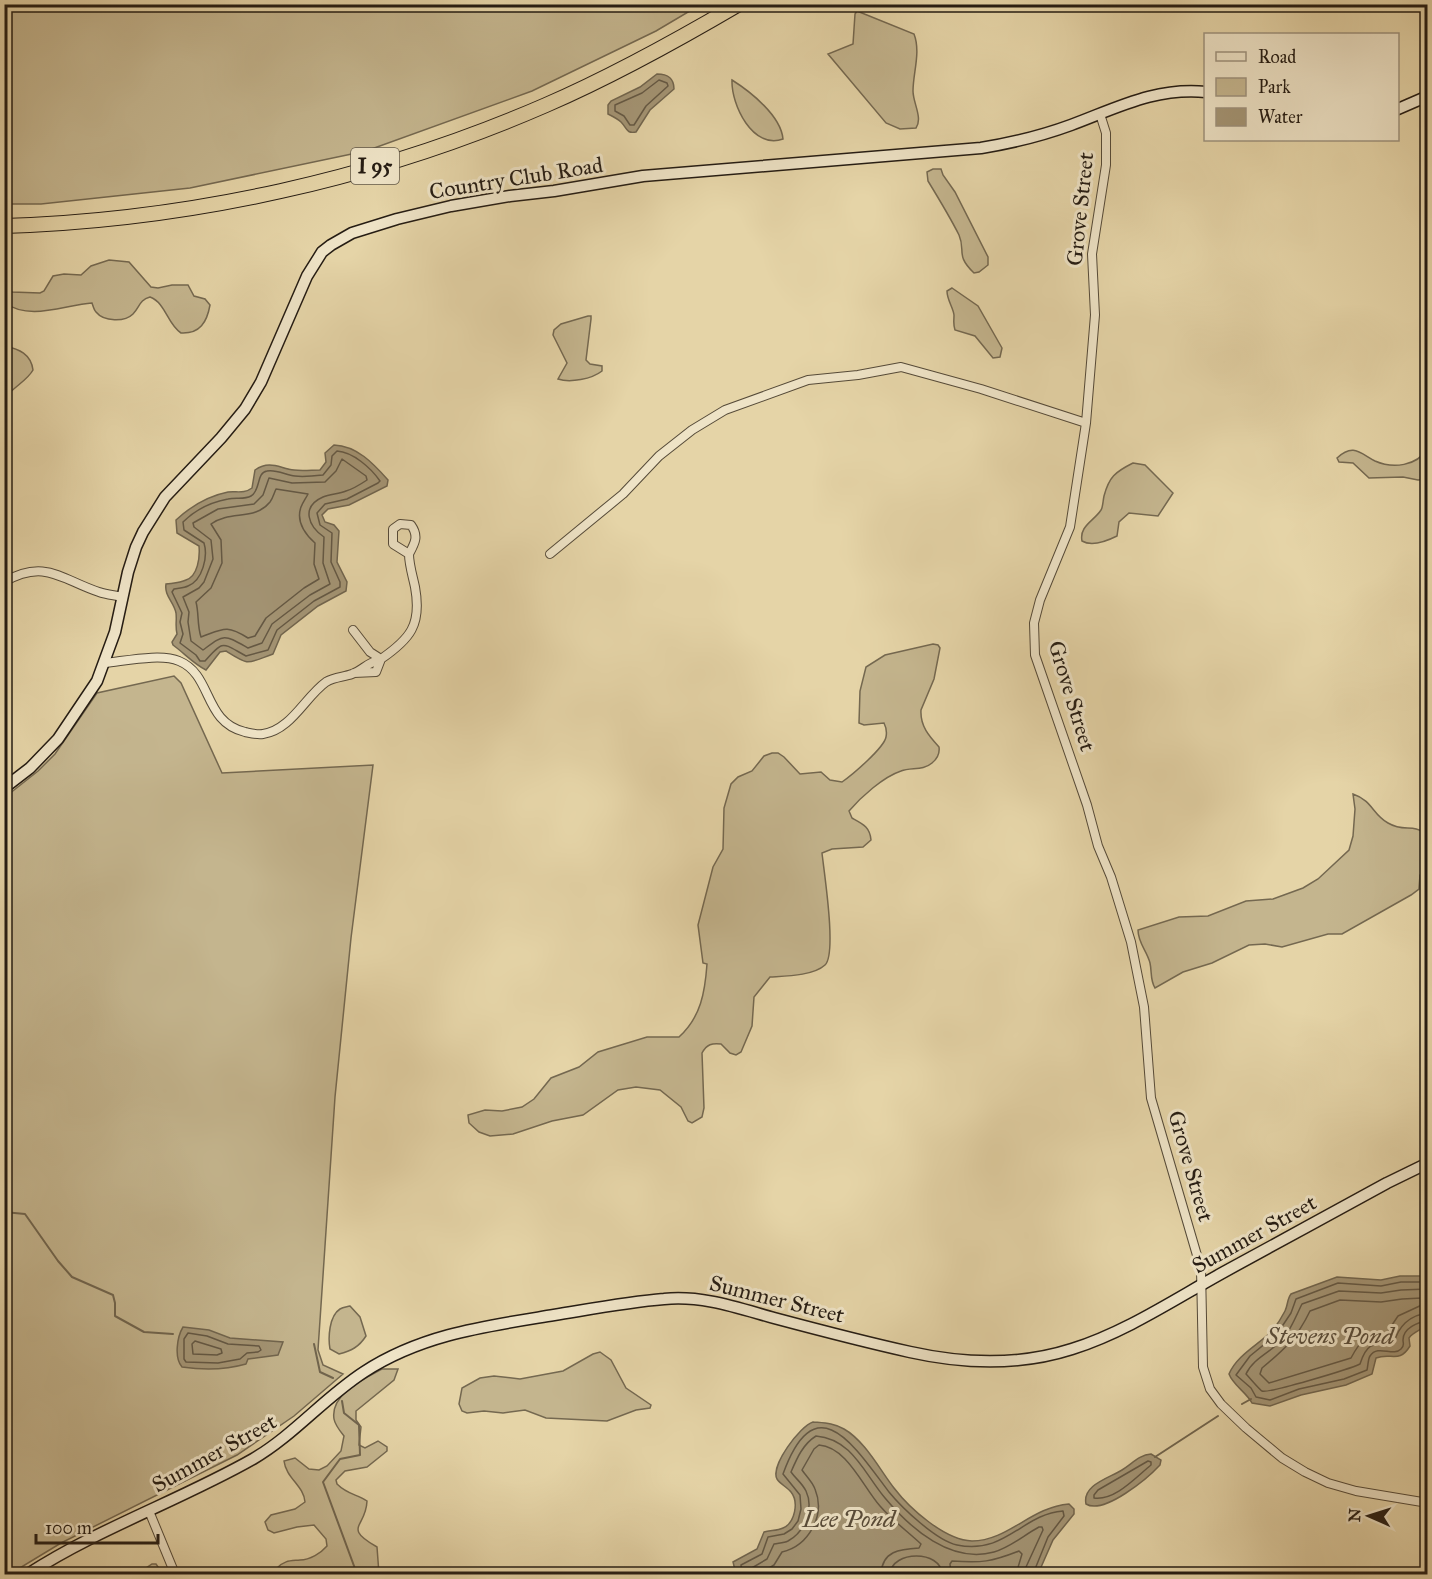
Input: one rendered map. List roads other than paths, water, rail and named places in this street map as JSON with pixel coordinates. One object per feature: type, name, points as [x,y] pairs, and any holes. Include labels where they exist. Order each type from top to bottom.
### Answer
[{"type":"highway","name":"I 95","points":[[4,226],[96,220],[201,207],[289,189],[377,166],[464,137],[548,104],[643,59],[739,4]]},
{"type":"street","points":[[1100,114],[1160,93],[1204,92]]},
{"type":"street","points":[[1399,110],[1428,96]]},
{"type":"street","name":"Grove Street","points":[[1100,114],[1106,134],[1106,165],[1092,254],[1095,315],[1086,423],[1070,527],[1040,600],[1034,623],[1035,656],[1087,805],[1098,846],[1111,877],[1131,942],[1144,1007],[1151,1098],[1197,1255],[1202,1284],[1205,1376],[1215,1397],[1245,1428],[1282,1458],[1316,1478],[1356,1491],[1428,1503]]},
{"type":"street","name":"Country Club Road","points":[[4,788],[30,768],[58,739],[98,681],[105,663],[128,572],[143,532],[165,497],[245,410],[261,382],[308,275],[322,252],[331,245],[352,233],[451,206],[644,176],[981,148],[1028,139],[1100,114]]},
{"type":"street","points":[[550,554],[623,494],[659,456],[692,430],[725,410],[808,380],[858,375],[901,367],[981,389],[1086,423]]},
{"type":"street","points":[[105,663],[160,658],[177,660],[198,676],[214,710],[228,726],[249,733],[263,734],[279,728],[328,681],[354,673],[370,662],[381,659],[409,635],[415,621],[418,601],[409,554]]},
{"type":"street","points":[[4,582],[22,574],[44,572],[65,576],[100,593],[123,597]]},
{"type":"street","points":[[353,630],[370,652],[381,659]]},
{"type":"street","name":"Summer Street","points":[[28,1575],[50,1561],[254,1458],[290,1434],[362,1373],[386,1359],[455,1332],[667,1298],[694,1299],[734,1306],[910,1352],[963,1361],[994,1362],[1044,1357],[1073,1349],[1129,1326],[1428,1162]]},
{"type":"street","points":[[149,1511],[175,1575]]},
{"type":"water","points":[[657,74],[670,77],[674,89],[650,110],[636,132],[628,131],[620,121],[608,114],[608,105],[611,101],[640,87]]},
{"type":"water","points":[[334,445],[357,452],[388,480],[387,486],[349,505],[328,509],[322,515],[325,522],[334,525],[339,531],[337,562],[347,582],[346,591],[318,606],[281,635],[273,654],[248,662],[226,651],[220,652],[206,670],[202,668],[172,642],[177,634],[176,613],[166,592],[166,584],[190,578],[196,570],[199,555],[199,546],[177,533],[176,520],[193,506],[213,496],[249,490],[252,488],[255,470],[260,467],[270,465],[294,470],[320,470],[326,462],[325,453]]},
{"type":"water","name":"Stevens Pond","points":[[1400,1276],[1427,1276],[1427,1324],[1409,1338],[1410,1346],[1402,1355],[1376,1358],[1372,1374],[1346,1385],[1301,1395],[1270,1406],[1252,1403],[1231,1378],[1229,1374],[1237,1361],[1275,1327],[1285,1311],[1291,1294],[1337,1277],[1381,1280]]},
{"type":"water","points":[[183,1327],[209,1330],[230,1338],[283,1342],[278,1355],[248,1359],[246,1364],[238,1366],[214,1369],[182,1367],[177,1347]]},
{"type":"water","name":"Lee Pond","points":[[813,1422],[836,1426],[852,1434],[909,1505],[929,1522],[962,1539],[985,1540],[997,1536],[1055,1506],[1069,1504],[1074,1509],[1074,1514],[1053,1540],[1038,1574],[935,1574],[917,1570],[899,1574],[736,1574],[733,1562],[757,1549],[764,1532],[783,1528],[793,1517],[795,1501],[789,1490],[778,1481],[776,1473],[782,1456],[794,1438]]},
{"type":"water","points":[[1151,1454],[1161,1460],[1160,1465],[1136,1486],[1103,1504],[1094,1506],[1086,1504],[1086,1497],[1092,1487],[1139,1458]]},
{"type":"waterway","points":[[4,1212],[25,1214],[72,1277],[113,1295],[115,1316],[144,1332],[173,1334]]},
{"type":"waterway","points":[[314,1344],[320,1372],[333,1378]]},
{"type":"waterway","points":[[1242,1404],[1251,1399]]},
{"type":"waterway","points":[[342,1401],[344,1413],[359,1425],[360,1455],[340,1459],[323,1482],[357,1574]]},
{"type":"waterway","points":[[1155,1457],[1218,1416]]}]
